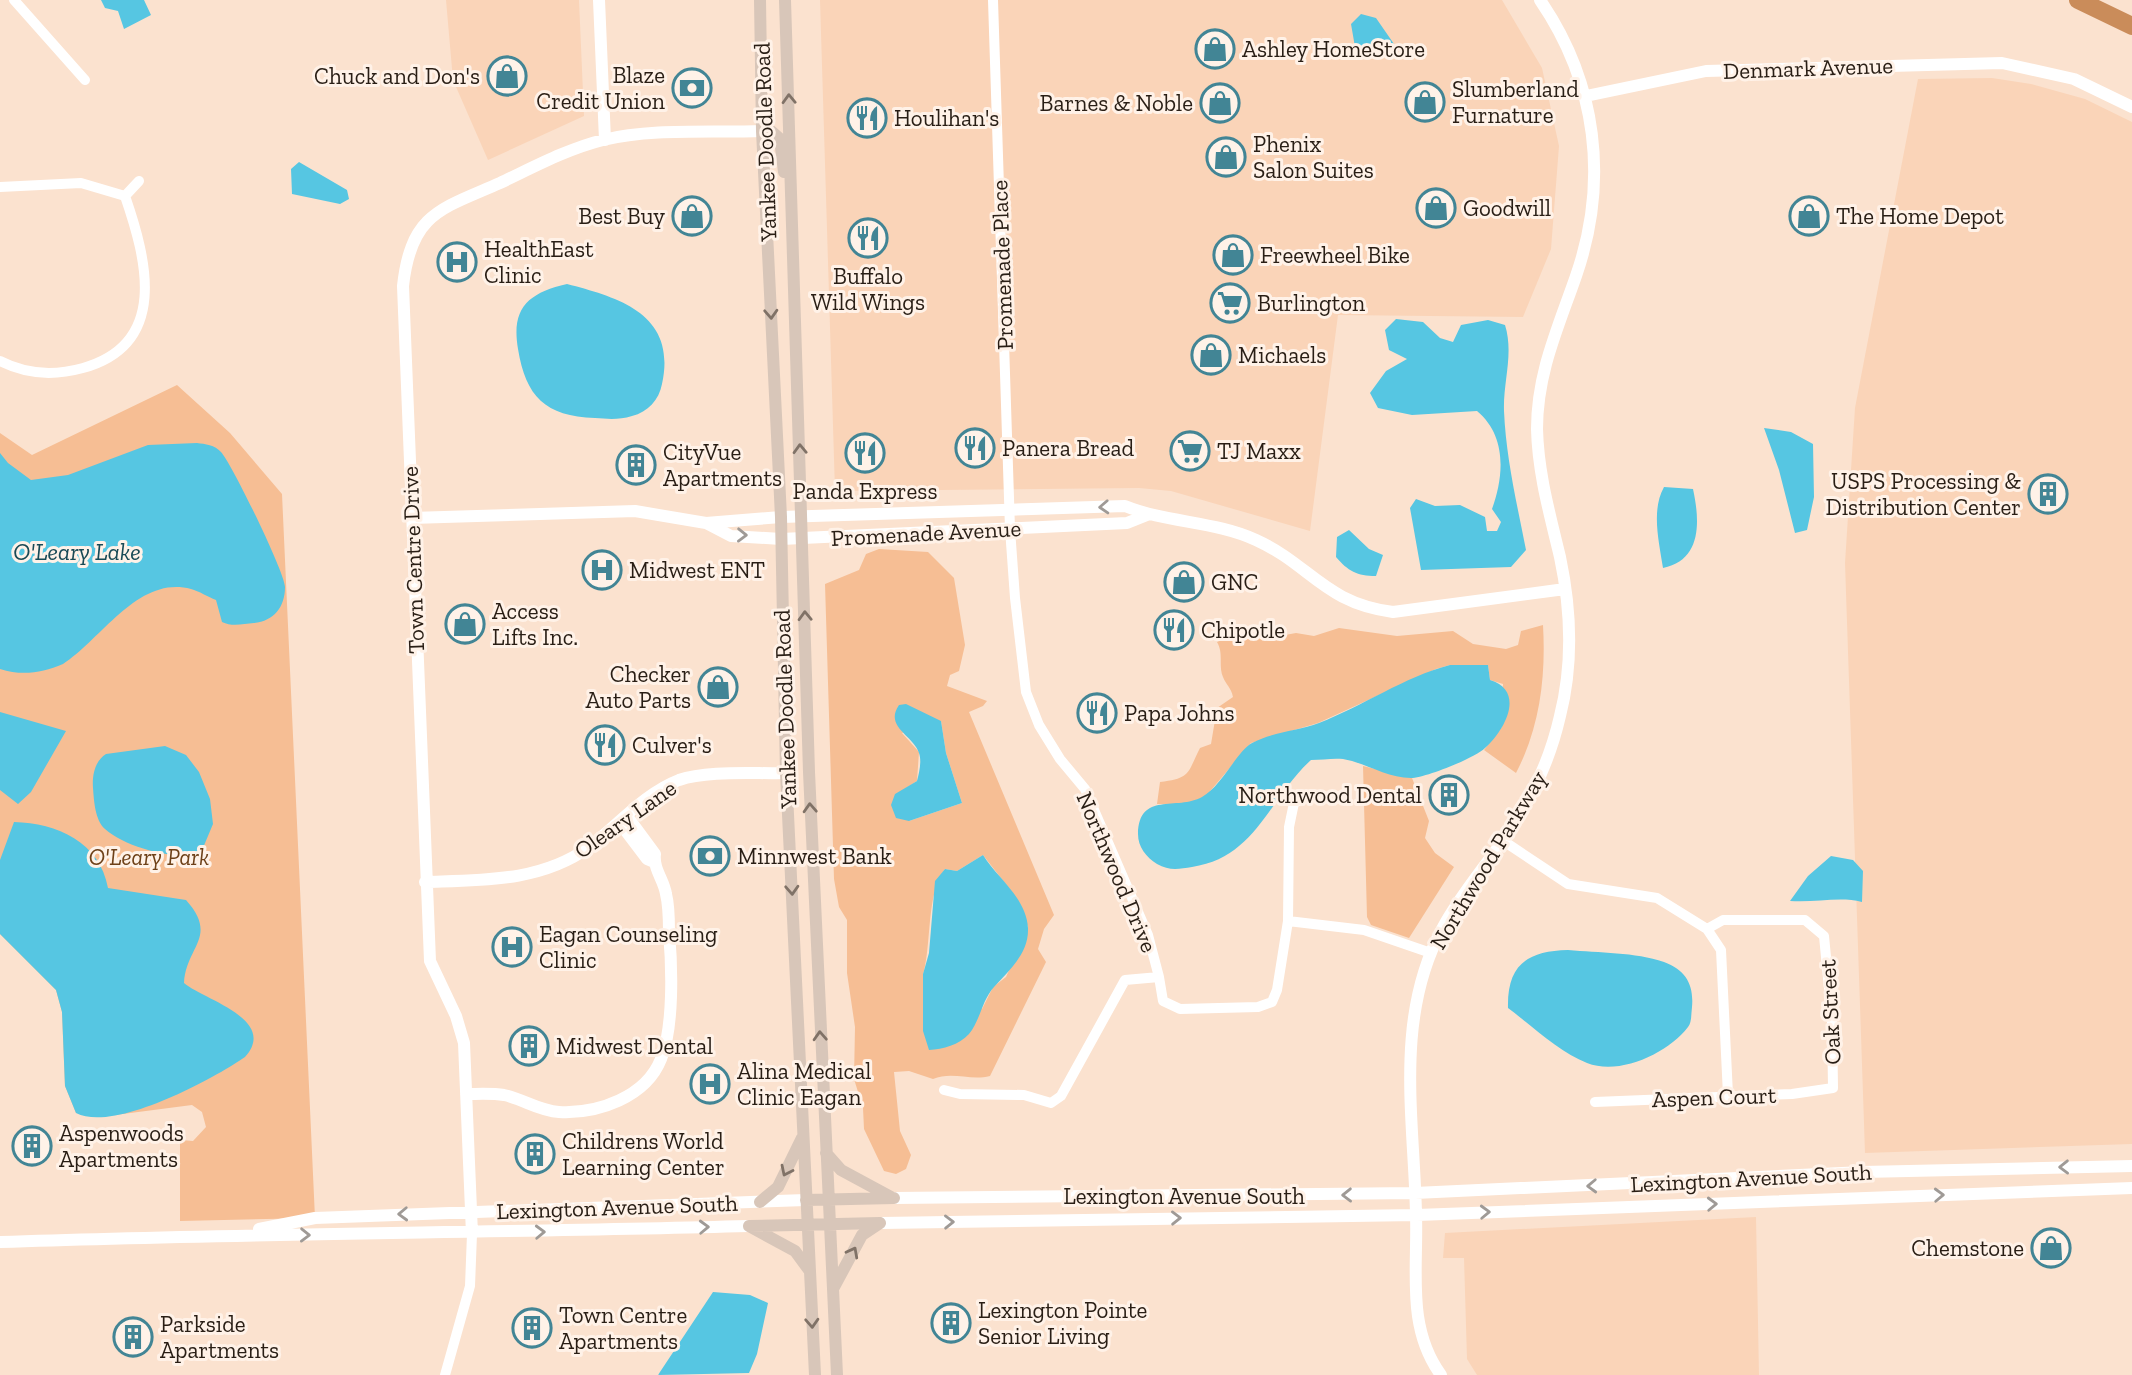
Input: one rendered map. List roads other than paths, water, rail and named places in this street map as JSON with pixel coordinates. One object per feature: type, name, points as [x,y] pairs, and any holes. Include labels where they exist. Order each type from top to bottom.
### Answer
[{"type":"highway","points":[[2078,0],[2132,26]]},
{"type":"main road","name":"Yankee Doodle Road","points":[[760,0],[762,131],[781,517],[786,773],[815,1375]]},
{"type":"main road","name":"Yankee Doodle Road","points":[[785,0],[809,772],[838,1375]]},
{"type":"main road","points":[[762,131],[771,131],[780,139],[793,245]]},
{"type":"main road","points":[[760,1202],[772,1196],[778,1187],[803,1134]]},
{"type":"main road","points":[[826,1153],[841,1170],[894,1198]]},
{"type":"main road","name":"Lexington Avenue South","points":[[806,1200],[894,1198]]},
{"type":"main road","points":[[833,1289],[862,1235],[880,1223]]},
{"type":"main road","name":"Lexington Avenue South","points":[[749,1226],[880,1223]]},
{"type":"main road","points":[[749,1226],[795,1251],[810,1271]]},
{"type":"street","points":[[14,0],[85,80]]},
{"type":"street","points":[[599,0],[605,140]]},
{"type":"street","name":"Promenade Place","points":[[993,0],[1010,529]]},
{"type":"street","points":[[1540,0],[1572,56],[1586,96],[1595,168],[1590,228],[1552,339],[1538,407],[1541,472],[1565,589]]},
{"type":"street","name":"Denmark Avenue","points":[[1586,96],[1706,71],[2002,63],[2074,79],[2132,107]]},
{"type":"street","name":"Town Centre Drive","points":[[472,1234],[464,1043],[456,1016],[430,961],[411,518],[403,286],[405,262],[417,231],[444,207],[564,153],[605,140],[762,131]]},
{"type":"street","points":[[125,196],[139,181]]},
{"type":"street","points":[[0,187],[81,183],[125,196]]},
{"type":"street","points":[[0,361],[38,374],[66,373],[106,359],[133,336],[142,315],[146,288],[139,238],[125,196]]},
{"type":"street","name":"Promenade Avenue","points":[[411,518],[635,512],[706,523],[781,517],[1010,512],[1125,506],[1147,515],[1219,528],[1256,540],[1340,598],[1379,610],[1394,612],[1565,589]]},
{"type":"street","name":"Promenade Avenue","points":[[706,523],[731,536],[781,539],[1127,523],[1147,515]]},
{"type":"street","name":"Northwood Drive","points":[[1010,529],[1014,598],[1026,692],[1039,725],[1060,759],[1085,789],[1148,935],[1163,1001],[1180,1009],[1258,1007],[1272,1002],[1278,990],[1289,921]]},
{"type":"street","name":"Northwood Parkway","points":[[1441,1375],[1425,1349],[1416,1313],[1416,1215],[1410,1035],[1422,977],[1441,931],[1503,840],[1536,785],[1560,718],[1569,647],[1565,589]]},
{"type":"street","name":"Oleary Lane","points":[[425,882],[509,879],[550,869],[587,848],[663,788],[683,778],[786,773]]},
{"type":"street","points":[[1306,798],[1294,803],[1289,827],[1289,921],[1364,930],[1431,953]]},
{"type":"street","points":[[466,1094],[504,1095],[542,1110],[560,1112],[620,1102],[645,1082],[661,1060],[668,1031],[670,936],[666,893],[654,862],[655,854],[623,819]]},
{"type":"street","points":[[1503,840],[1568,884],[1657,898],[1707,929],[1721,950],[1728,1095]]},
{"type":"street","name":"Oak Street","points":[[1707,929],[1723,920],[1805,920],[1824,936],[1831,1007],[1833,1088]]},
{"type":"street","name":"Northwood Drive","points":[[944,1090],[960,1094],[1024,1095],[1051,1103],[1061,1096],[1125,980],[1159,977]]},
{"type":"street","name":"Aspen Court","points":[[1595,1102],[1793,1094],[1833,1088]]},
{"type":"street","name":"Lexington Avenue South","points":[[894,1198],[1415,1194],[1863,1172],[2132,1166]]},
{"type":"street","name":"Lexington Avenue South","points":[[880,1223],[1416,1215],[2132,1188]]},
{"type":"street","name":"Lexington Avenue South","points":[[238,1234],[314,1217],[806,1200]]},
{"type":"street","name":"Lexington Avenue South","points":[[0,1242],[238,1234],[472,1234],[749,1226]]},
{"type":"street","points":[[445,1375],[470,1286],[472,1234]]},
{"type":"water","points":[[101,0],[144,0],[151,15],[124,29],[118,11],[105,8]]},
{"type":"water","points":[[1361,14],[1376,18],[1394,44],[1355,47],[1351,24]]},
{"type":"water","points":[[299,162],[347,190],[349,199],[340,204],[292,194],[291,169]]},
{"type":"water","points":[[567,284],[625,304],[640,313],[653,326],[661,341],[664,360],[662,384],[655,400],[643,412],[618,419],[563,413],[541,401],[526,380],[516,335],[520,313],[525,304],[542,292]]},
{"type":"water","points":[[1396,319],[1423,322],[1440,338],[1453,342],[1461,325],[1488,320],[1505,325],[1509,346],[1504,400],[1505,429],[1526,550],[1511,567],[1421,570],[1410,508],[1416,499],[1435,506],[1460,505],[1485,517],[1487,531],[1497,531],[1501,522],[1492,509],[1499,483],[1500,457],[1494,432],[1477,411],[1412,415],[1378,408],[1370,393],[1386,371],[1407,359],[1389,350],[1385,330]]},
{"type":"water","points":[[1764,428],[1791,432],[1813,444],[1814,497],[1807,530],[1795,533],[1779,470]]},
{"type":"water","name":"O'Leary Lake","points":[[197,443],[213,446],[221,452],[257,519],[277,562],[285,587],[283,601],[277,612],[261,622],[226,624],[222,622],[216,600],[191,589],[172,587],[154,591],[137,600],[63,664],[32,672],[0,669],[0,453],[8,463],[31,480],[68,475],[148,445]]},
{"type":"water","points":[[1664,487],[1693,489],[1697,526],[1695,538],[1685,557],[1676,564],[1663,568],[1657,516]]},
{"type":"water","points":[[1349,530],[1369,549],[1383,555],[1376,576],[1353,572],[1336,557],[1337,537]]},
{"type":"water","points":[[1450,665],[1488,665],[1490,680],[1501,685],[1507,693],[1510,702],[1505,721],[1480,752],[1438,771],[1411,778],[1393,776],[1343,759],[1311,760],[1296,775],[1260,824],[1232,852],[1214,861],[1174,869],[1157,864],[1143,851],[1138,834],[1145,812],[1152,807],[1202,797],[1216,785],[1252,743],[1268,736],[1319,723],[1400,684]]},
{"type":"water","points":[[906,704],[941,721],[946,753],[962,803],[909,821],[896,818],[891,805],[895,794],[917,781],[920,767],[920,756],[916,747],[895,719],[899,705]]},
{"type":"water","points":[[0,712],[66,731],[31,792],[18,804],[0,790]]},
{"type":"water","points":[[165,746],[186,755],[199,772],[210,799],[213,824],[200,855],[164,854],[137,847],[114,836],[105,829],[97,816],[93,778],[102,757],[106,754]]},
{"type":"water","points":[[14,822],[46,826],[74,838],[96,858],[108,888],[186,900],[200,923],[200,933],[184,983],[245,1021],[252,1032],[253,1044],[245,1057],[187,1090],[138,1110],[114,1116],[93,1117],[76,1113],[65,1086],[62,1012],[56,990],[0,934],[0,860]]},
{"type":"water","points":[[983,855],[1022,907],[1028,928],[1025,946],[1017,961],[990,992],[969,1034],[951,1046],[929,1050],[923,1031],[923,974],[929,953],[935,881],[945,869],[957,871]]},
{"type":"water","points":[[1831,856],[1853,860],[1863,871],[1862,902],[1790,901],[1808,876]]},
{"type":"water","points":[[1568,950],[1641,956],[1672,965],[1687,979],[1692,992],[1689,1025],[1679,1037],[1656,1053],[1628,1064],[1600,1066],[1587,1063],[1566,1052],[1508,1008],[1511,981],[1522,963],[1541,953]]},
{"type":"water","points":[[713,1292],[750,1295],[768,1303],[757,1354],[749,1373],[658,1375]]},
{"type":"place","name":"Ashley HomeStore","points":[[1215,49]]},
{"type":"place","name":"Chuck and Don's","points":[[507,76]]},
{"type":"place","name":"Blaze Credit Union","points":[[692,88]]},
{"type":"place","name":"Slumberland Furnature","points":[[1425,102]]},
{"type":"place","name":"Barnes & Noble","points":[[1220,103]]},
{"type":"place","name":"Houlihan's","points":[[867,118]]},
{"type":"place","name":"Phenix Salon Suites","points":[[1226,157]]},
{"type":"place","name":"Goodwill","points":[[1436,208]]},
{"type":"place","name":"Best Buy","points":[[692,216]]},
{"type":"place","name":"The Home Depot","points":[[1809,216]]},
{"type":"place","name":"Buffalo Wild Wings","points":[[868,238]]},
{"type":"place","name":"Freewheel Bike","points":[[1233,255]]},
{"type":"place","name":"HealthEast Clinic","points":[[457,262]]},
{"type":"place","name":"Burlington","points":[[1230,303]]},
{"type":"place","name":"Michaels","points":[[1211,355]]},
{"type":"place","name":"Panera Bread","points":[[975,448]]},
{"type":"place","name":"TJ Maxx","points":[[1190,451]]},
{"type":"place","name":"Panda Express","points":[[865,453]]},
{"type":"place","name":"CityVue Apartments","points":[[636,465]]},
{"type":"place","name":"USPS Processing & Distribution Center","points":[[2048,494]]},
{"type":"place","name":"Midwest ENT","points":[[602,570]]},
{"type":"place","name":"GNC","points":[[1184,582]]},
{"type":"place","name":"Access Lifts Inc.","points":[[465,624]]},
{"type":"place","name":"Chipotle","points":[[1174,630]]},
{"type":"place","name":"Checker Auto Parts","points":[[718,687]]},
{"type":"place","name":"Papa Johns","points":[[1097,713]]},
{"type":"place","name":"Culver's","points":[[605,745]]},
{"type":"place","name":"Northwood Dental","points":[[1449,795]]},
{"type":"place","name":"Minnwest Bank","points":[[710,856]]},
{"type":"place","name":"Eagan Counseling Clinic","points":[[512,947]]},
{"type":"place","name":"Midwest Dental","points":[[529,1046]]},
{"type":"place","name":"Alina Medical Clinic Eagan","points":[[710,1084]]},
{"type":"place","name":"Aspenwoods Apartments","points":[[32,1146]]},
{"type":"place","name":"Childrens World Learning Center","points":[[535,1154]]},
{"type":"place","name":"Chemstone","points":[[2051,1248]]},
{"type":"place","name":"Lexington Pointe Senior Living","points":[[951,1323]]},
{"type":"place","name":"Town Centre Apartments","points":[[532,1328]]},
{"type":"place","name":"Parkside Apartments","points":[[133,1337]]},
{"type":"park label","name":"O'Leary Park","points":[[149,857]]}]
